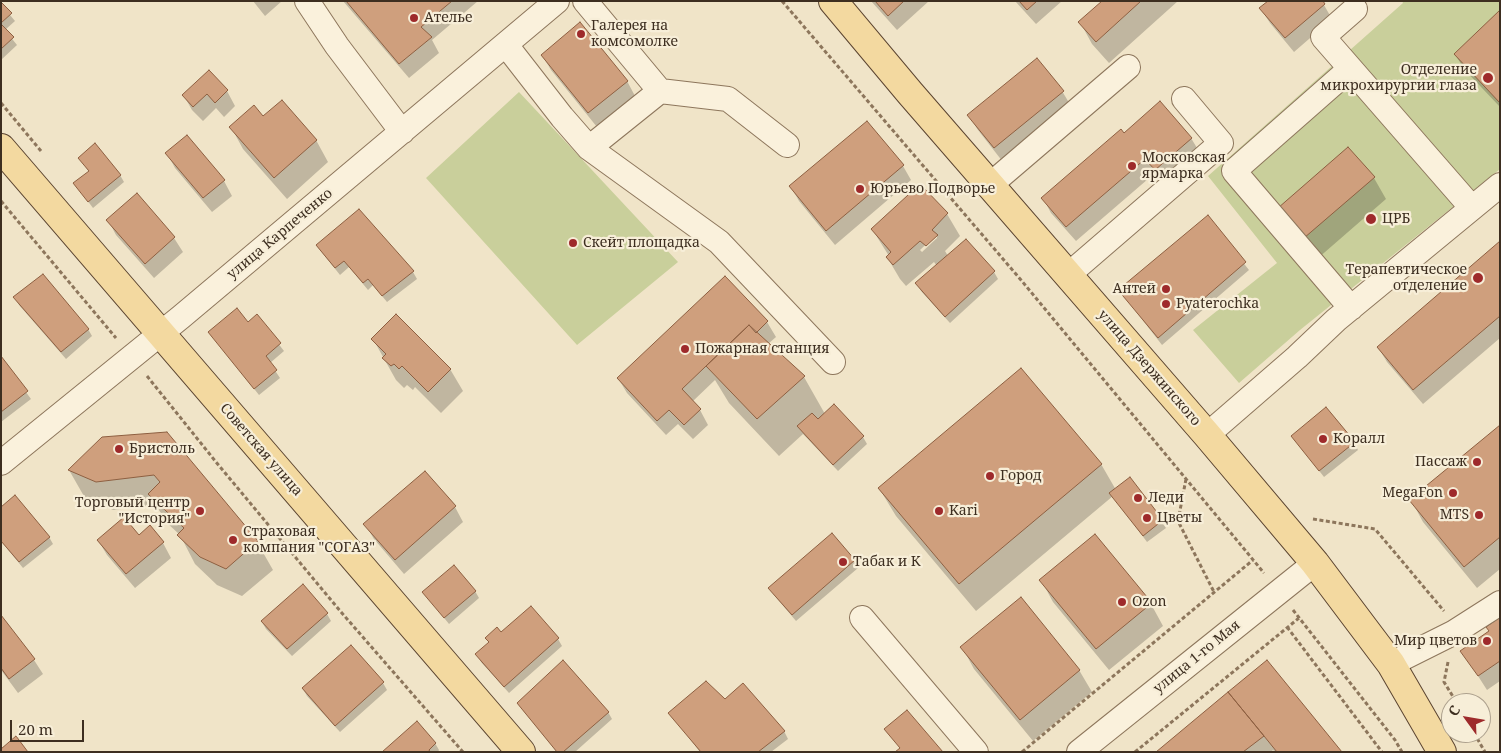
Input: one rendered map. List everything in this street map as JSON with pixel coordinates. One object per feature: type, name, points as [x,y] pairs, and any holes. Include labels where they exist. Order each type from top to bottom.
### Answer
[{"type":"main road","name":"улица Дзержинского","points":[[833,1],[1315,563],[1391,664],[1442,752]]},
{"type":"main road","name":"Советская улица","points":[[1,148],[521,752]]},
{"type":"street","points":[[307,1],[402,132]]},
{"type":"street","name":"улица Карпеченко","points":[[1,463],[161,333],[506,45],[556,1]]},
{"type":"street","points":[[585,1],[660,91],[728,98],[787,145]]},
{"type":"street","points":[[1355,9],[1323,37],[1472,208]]},
{"type":"street","points":[[506,45],[589,148],[719,242],[833,362]]},
{"type":"street","points":[[990,185],[1128,67]]},
{"type":"street","points":[[1350,69],[1234,171],[1351,308]]},
{"type":"street","points":[[589,148],[660,91]]},
{"type":"street","points":[[1068,274],[1221,143],[1184,99]]},
{"type":"street","points":[[1207,435],[1351,308],[1500,184]]},
{"type":"street","name":"улица 1-го Мая","points":[[1079,752],[1315,563]]},
{"type":"street","points":[[1391,664],[1454,633],[1500,603]]},
{"type":"street","points":[[862,618],[976,752]]},
{"type":"path","points":[[782,1],[1021,280],[1253,560],[1395,740],[1402,752]]},
{"type":"path","points":[[1,201],[132,357],[216,462],[341,612],[464,752]]},
{"type":"path","points":[[1186,479],[1178,521],[1214,592]]},
{"type":"path","points":[[1308,515],[1312,519],[1375,530],[1445,611],[1454,633],[1444,682],[1451,693]]},
{"type":"path","points":[[1022,752],[1253,560]]},
{"type":"path","points":[[1135,752],[1299,618]]},
{"type":"path","points":[[1287,627],[1382,752]]},
{"type":"green space","name":"ЦРБ","points":[[1402,1],[1500,1],[1500,169],[1300,330],[1239,383],[1193,330],[1277,263],[1208,176],[1403,3]]},
{"type":"green space","points":[[519,92],[678,262],[577,345],[426,178]]},
{"type":"building","points":[[346,1],[452,1],[421,27],[432,37],[399,64]]},
{"type":"building","points":[[875,1],[904,1],[888,16]]},
{"type":"building","points":[[1019,1],[1037,1],[1027,10]]},
{"type":"building","points":[[1102,1],[1141,1],[1096,42],[1078,22]]},
{"type":"building","points":[[1268,1],[1323,1],[1325,4],[1285,38],[1259,8]]},
{"type":"building","points":[[1,2],[12,13],[1,23]]},
{"type":"building","name":"Отделение микрохирургии глаза","points":[[1500,10],[1500,103],[1454,54]]},
{"type":"building","points":[[580,22],[628,81],[588,113],[541,55]]},
{"type":"building","points":[[1,24],[14,37],[1,49]]},
{"type":"building","points":[[1037,58],[1064,91],[994,148],[967,115]]},
{"type":"building","points":[[209,70],[228,90],[215,103],[207,94],[193,107],[182,95]]},
{"type":"building","points":[[282,100],[317,140],[274,178],[229,127],[254,105],[263,116]]},
{"type":"building","points":[[1160,101],[1192,138],[1155,170],[1145,159],[1066,227],[1041,198],[1121,129],[1124,133]]},
{"type":"building","points":[[867,121],[904,165],[826,231],[789,186]]},
{"type":"building","points":[[187,135],[225,180],[203,198],[165,153]]},
{"type":"building","points":[[95,143],[121,175],[88,202],[73,183],[89,171],[78,158]]},
{"type":"building","points":[[1348,147],[1375,177],[1304,238],[1278,208]]},
{"type":"building","points":[[920,184],[948,213],[932,230],[938,235],[926,246],[920,241],[893,265],[886,257],[891,252],[871,229]]},
{"type":"building","points":[[137,193],[175,237],[145,264],[106,220]]},
{"type":"building","points":[[359,209],[414,271],[382,296],[368,279],[363,283],[344,261],[335,268],[316,245]]},
{"type":"building","points":[[1208,215],[1246,262],[1158,338],[1118,290]]},
{"type":"building","points":[[966,239],[995,271],[945,317],[915,283]]},
{"type":"building","name":"Терапевтическое отделение","points":[[1500,241],[1500,316],[1413,390],[1377,347]]},
{"type":"building","points":[[43,274],[89,329],[61,352],[13,297]]},
{"type":"building","name":"Пожарная станция","points":[[725,276],[768,321],[756,333],[749,325],[682,389],[701,409],[684,425],[669,410],[657,421],[617,378]]},
{"type":"building","points":[[237,308],[248,322],[257,314],[281,343],[266,356],[277,370],[254,389],[208,332]]},
{"type":"building","points":[[396,314],[451,369],[428,392],[402,366],[399,369],[394,364],[391,366],[382,358],[386,354],[371,339]]},
{"type":"building","points":[[749,325],[805,376],[757,419],[706,366]]},
{"type":"building","points":[[1,356],[28,391],[1,412]]},
{"type":"building","name":"Город","points":[[1021,368],[1102,464],[959,584],[878,488]]},
{"type":"building","points":[[834,404],[864,436],[833,465],[797,426],[812,413],[818,419]]},
{"type":"building","name":"Коралл","points":[[1326,407],[1355,442],[1319,471],[1291,436]]},
{"type":"building","name":"Пассаж","points":[[1500,425],[1500,537],[1464,567],[1409,500]]},
{"type":"building","name":"Торговый центр \"История\"","points":[[167,432],[258,541],[226,569],[200,557],[177,535],[184,528],[148,494],[160,482],[154,475],[96,482],[68,470],[102,437]]},
{"type":"building","points":[[425,471],[456,506],[395,560],[363,524]]},
{"type":"building","points":[[1130,477],[1163,520],[1143,536],[1109,493]]},
{"type":"building","points":[[15,495],[50,537],[19,562],[1,541],[1,507]]},
{"type":"building","points":[[124,517],[139,535],[150,525],[164,542],[126,574],[97,540]]},
{"type":"building","points":[[832,533],[855,560],[792,615],[768,588]]},
{"type":"building","points":[[1095,534],[1152,603],[1096,649],[1039,580]]},
{"type":"building","points":[[454,565],[476,591],[444,618],[422,592]]},
{"type":"building","points":[[303,584],[328,613],[287,649],[261,621]]},
{"type":"building","points":[[1021,597],[1080,670],[1020,720],[960,647]]},
{"type":"building","points":[[531,606],[559,638],[504,687],[475,654],[489,642],[485,638],[497,627],[501,632]]},
{"type":"building","points":[[1,615],[35,659],[9,679],[1,668]]},
{"type":"building","name":"Мир цветов","points":[[1500,617],[1500,661],[1478,676],[1460,651],[1489,631],[1486,627]]},
{"type":"building","points":[[351,645],[384,682],[335,726],[302,688]]},
{"type":"building","points":[[563,660],[609,712],[563,752],[557,752],[517,703]]},
{"type":"building","points":[[1267,660],[1342,752],[1277,752],[1228,692]]},
{"type":"building","points":[[706,681],[725,699],[743,683],[785,731],[758,752],[701,752],[668,713]]},
{"type":"building","points":[[1228,692],[1264,736],[1243,752],[1156,752]]},
{"type":"building","points":[[907,710],[943,752],[895,752],[900,748],[884,729]]},
{"type":"building","points":[[417,721],[436,743],[429,750],[430,752],[382,752]]},
{"type":"building","points":[[16,736],[28,752],[1,752],[1,749]]},
{"type":"place","name":"Ателье","points":[[414,18]]},
{"type":"place","name":"Галерея на комсомолке","points":[[581,34]]},
{"type":"place","name":"Отделение микрохирургии глаза","points":[[1488,78]]},
{"type":"place","name":"Московская ярмарка","points":[[1132,166]]},
{"type":"place","name":"Юрьево Подворье","points":[[860,189]]},
{"type":"place","name":"ЦРБ","points":[[1371,219]]},
{"type":"place","name":"Скейт площадка","points":[[573,243]]},
{"type":"place","name":"Терапевтическое отделение","points":[[1478,278]]},
{"type":"place","name":"Антей","points":[[1166,289]]},
{"type":"place","name":"Pyaterochka","points":[[1166,304]]},
{"type":"place","name":"Пожарная станция","points":[[685,349]]},
{"type":"place","name":"Коралл","points":[[1323,439]]},
{"type":"place","name":"Бристоль","points":[[119,449]]},
{"type":"place","name":"Пассаж","points":[[1477,462]]},
{"type":"place","name":"Город","points":[[990,476]]},
{"type":"place","name":"MegaFon","points":[[1453,493]]},
{"type":"place","name":"Леди","points":[[1138,498]]},
{"type":"place","name":"Торговый центр \"История\"","points":[[200,511]]},
{"type":"place","name":"Kari","points":[[939,511]]},
{"type":"place","name":"MTS","points":[[1479,515]]},
{"type":"place","name":"Цветы","points":[[1147,518]]},
{"type":"place","name":"Страховая компания \"СОГАЗ\"","points":[[233,540]]},
{"type":"place","name":"Табак и К","points":[[843,562]]},
{"type":"place","name":"Ozon","points":[[1122,602]]},
{"type":"place","name":"Мир цветов","points":[[1487,641]]}]
